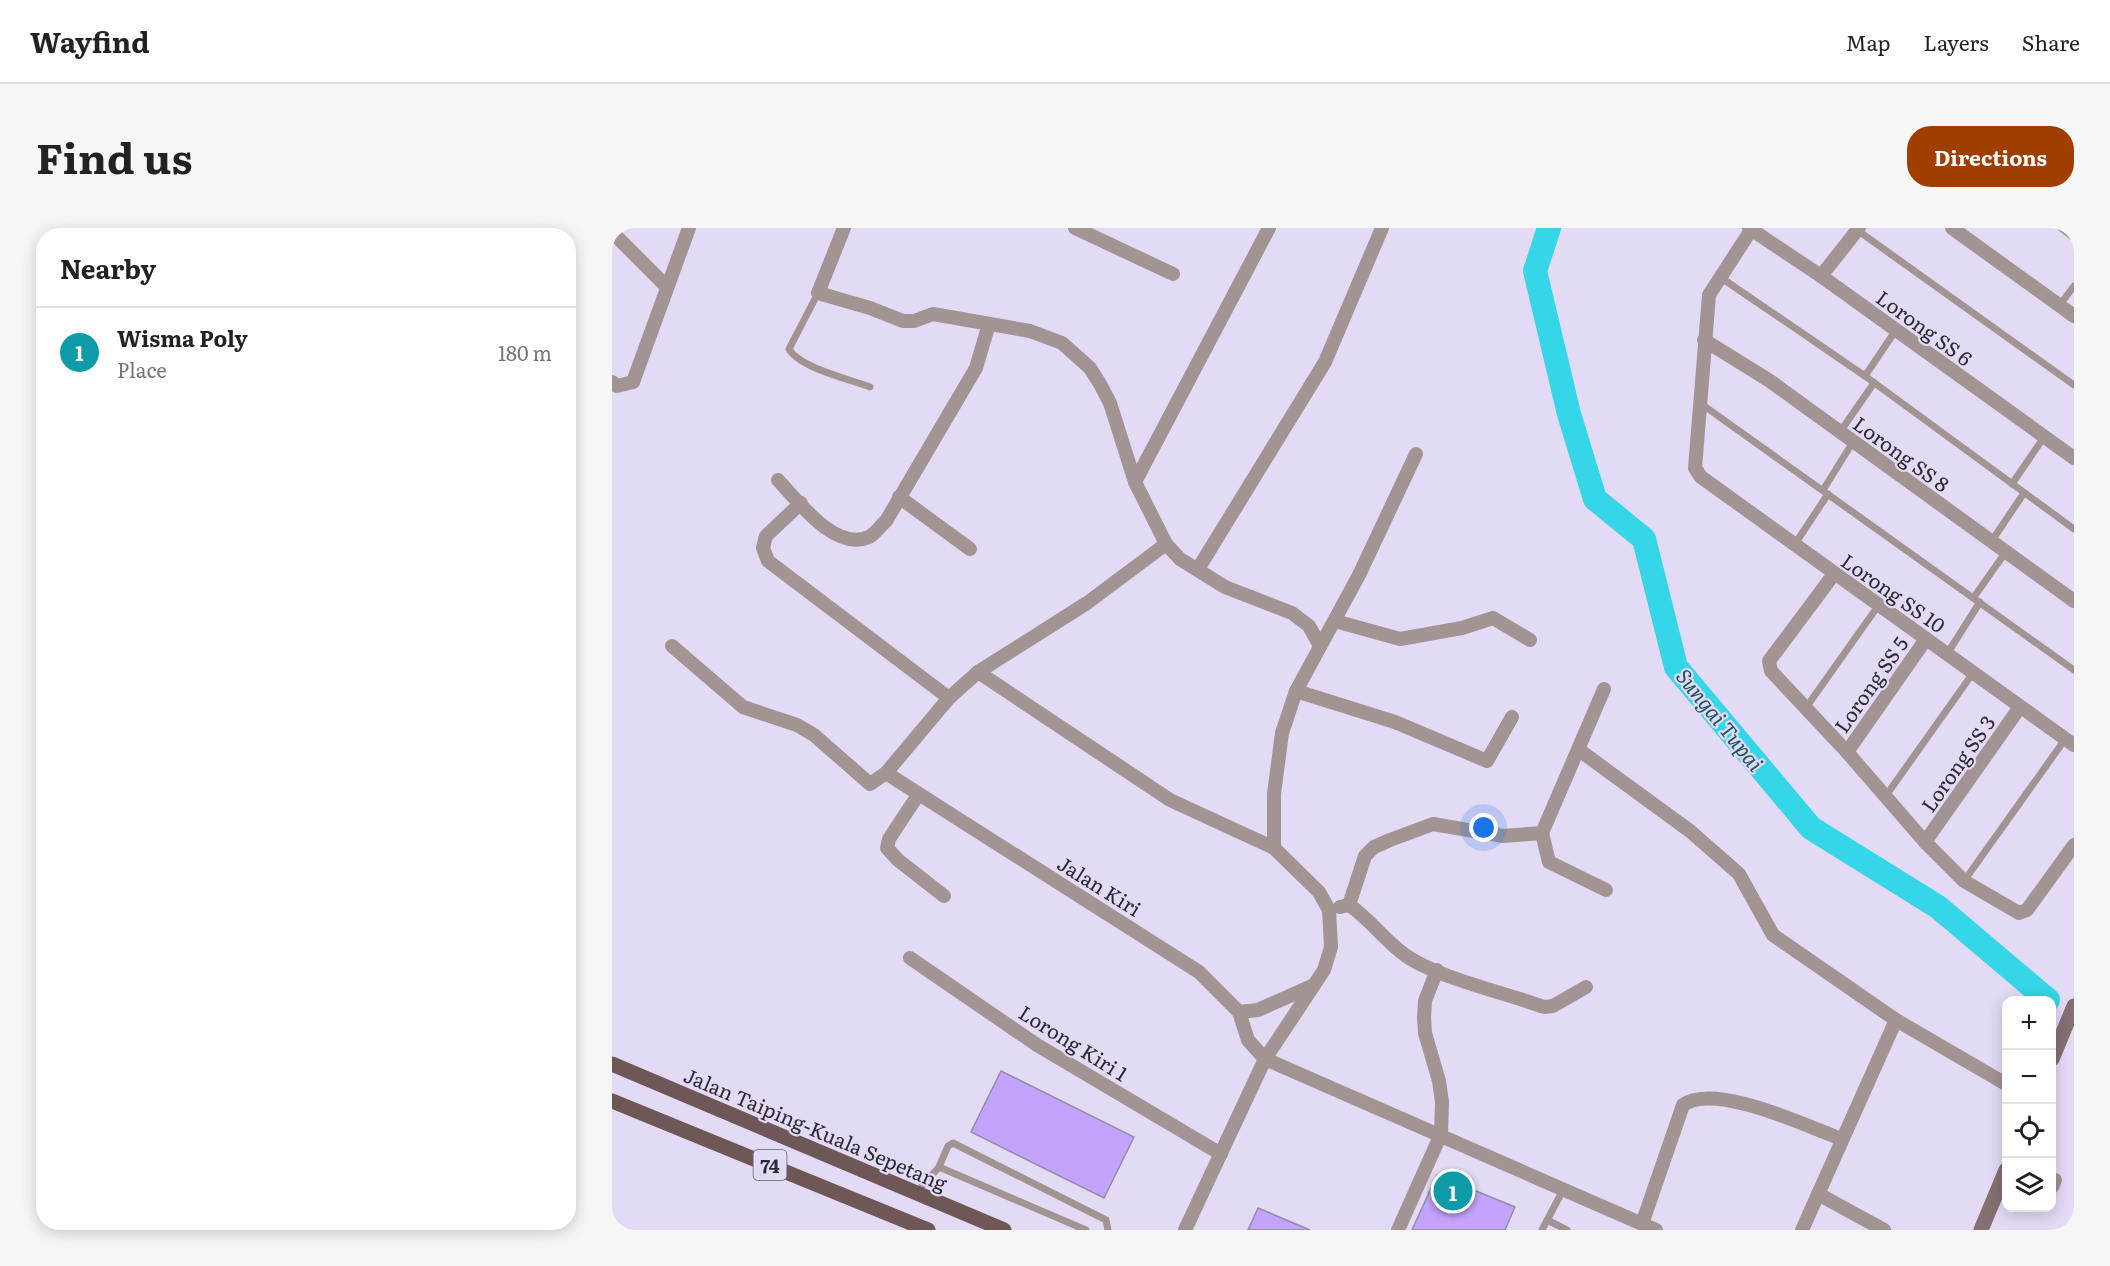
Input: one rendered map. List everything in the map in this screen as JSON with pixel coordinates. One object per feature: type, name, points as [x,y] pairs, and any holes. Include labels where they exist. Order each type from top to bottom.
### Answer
[{"type":"main road","name":"Jalan Taiping-Kuala Sepetang","points":[[612,1064],[1004,1230]]},
{"type":"main road","name":"74","points":[[612,1101],[928,1230]]},
{"type":"street","points":[[612,382],[617,386],[633,382],[689,228]]},
{"type":"street","points":[[844,228],[818,293],[870,308],[903,321],[914,321],[933,314],[1030,331],[1062,343],[1090,368],[1110,403],[1135,482],[1166,544],[1180,559],[1225,587],[1292,614],[1309,626],[1319,644]]},
{"type":"street","points":[[1075,228],[1095,232],[1173,274]]},
{"type":"street","points":[[1135,482],[1269,228]]},
{"type":"street","points":[[1198,569],[1325,362],[1382,228]]},
{"type":"street","points":[[1952,228],[2074,316]]},
{"type":"street","points":[[1699,402],[1709,295],[1750,229]]},
{"type":"street","name":"Lorong SS 6","points":[[1750,229],[1821,276],[2074,458]]},
{"type":"street","points":[[1821,276],[1858,229]]},
{"type":"street","points":[[612,232],[667,287]]},
{"type":"street","points":[[778,480],[832,534],[852,539],[869,537],[886,521],[976,368],[989,324]]},
{"type":"street","name":"Lorong SS 8","points":[[1704,340],[1770,381],[2004,553],[2074,601]]},
{"type":"street","name":"Lorong SS 10","points":[[1699,402],[1695,468],[1701,477],[1878,606],[2070,741]]},
{"type":"street","points":[[1274,848],[1274,794],[1282,734],[1296,691],[1319,644],[1335,621],[1416,454]]},
{"type":"street","points":[[899,497],[970,549]]},
{"type":"street","points":[[801,503],[766,536],[763,548],[768,561],[949,698]]},
{"type":"street","points":[[672,646],[743,707],[797,725],[814,735],[870,784],[877,782],[886,773],[949,698],[978,672],[1087,603],[1166,544]]},
{"type":"street","points":[[1834,574],[1768,662],[1771,671],[1847,752],[1925,842],[1964,881],[2019,913],[2032,904],[2074,845]]},
{"type":"street","points":[[1335,621],[1400,639],[1462,628],[1493,618],[1530,640]]},
{"type":"street","name":"Lorong SS 5","points":[[1847,752],[1926,639]]},
{"type":"street","points":[[978,672],[1170,800],[1274,848],[1319,892],[1329,910],[1331,947],[1324,970],[1265,1059],[1185,1230]]},
{"type":"street","points":[[1604,689],[1542,833],[1549,862],[1606,890]]},
{"type":"street","points":[[1296,691],[1395,722],[1487,761],[1512,717]]},
{"type":"street","name":"Lorong SS 3","points":[[1925,842],[2020,706]]},
{"type":"street","points":[[1578,750],[1690,831],[1739,874],[1773,935],[1896,1020],[2002,1081]]},
{"type":"street","name":"Jalan Kiri","points":[[886,773],[1199,972],[1239,1012],[1248,1040],[1265,1059]]},
{"type":"street","points":[[918,795],[889,839],[887,848],[898,860],[944,896]]},
{"type":"street","points":[[1349,905],[1365,856],[1374,847],[1390,840],[1433,824],[1503,836],[1542,833]]},
{"type":"street","points":[[1329,910],[1349,905],[1365,916],[1386,940],[1407,956],[1437,970],[1544,1006],[1553,1006],[1586,987]]},
{"type":"street","name":"Lorong Kiri 1","points":[[910,958],[1037,1045],[1221,1154]]},
{"type":"street","points":[[1398,1230],[1441,1134],[1442,1102],[1439,1082],[1425,1033],[1424,1017],[1425,1001],[1437,970]]},
{"type":"street","points":[[1239,1012],[1258,1010],[1312,985]]},
{"type":"street","points":[[2056,1050],[2074,1006]]},
{"type":"street","points":[[1802,1230],[1896,1020]]},
{"type":"street","points":[[1265,1059],[1441,1134],[1656,1230]]},
{"type":"street","points":[[1642,1224],[1683,1106],[1691,1099],[1704,1098],[1754,1106],[1842,1139]]},
{"type":"street","points":[[1981,1230],[2002,1185]]},
{"type":"street","points":[[1818,1194],[1884,1230]]},
{"type":"lane","points":[[2061,228],[2074,238]]},
{"type":"lane","points":[[1858,229],[2074,385]]},
{"type":"lane","points":[[1720,277],[1865,376],[2074,529]]},
{"type":"lane","points":[[2059,306],[2074,286]]},
{"type":"lane","points":[[818,293],[789,349],[793,356],[805,363],[870,387]]},
{"type":"lane","points":[[1865,376],[1896,330]]},
{"type":"lane","points":[[1840,432],[1874,383]]},
{"type":"lane","points":[[1699,402],[2074,670]]},
{"type":"lane","points":[[2012,484],[2044,437]]},
{"type":"lane","points":[[1795,544],[1853,442]]},
{"type":"lane","points":[[1991,542],[2024,493]]},
{"type":"lane","points":[[1947,654],[2004,553]]},
{"type":"lane","points":[[1805,709],[1878,606]]},
{"type":"lane","points":[[1885,797],[1973,673]]},
{"type":"lane","points":[[1964,881],[2070,741]]},
{"type":"lane","points":[[916,1193],[939,1167],[948,1146],[953,1143],[1106,1220],[1108,1230]]},
{"type":"lane","points":[[939,1167],[1086,1230]]},
{"type":"lane","points":[[1542,1230],[1564,1188]]},
{"type":"lane","points":[[1547,1220],[1567,1230]]},
{"type":"building","points":[[1001,1071],[1134,1137],[1104,1198],[971,1132]]},
{"type":"building","points":[[1437,1175],[1515,1207],[1505,1230],[1412,1230]]},
{"type":"building","points":[[1258,1208],[1310,1230],[1248,1230]]},
{"type":"waterway","name":"Sungai Tupai","points":[[1549,228],[1535,271],[1569,414],[1595,499],[1644,539],[1676,667],[1811,828],[1938,907],[2043,996]]},
{"type":"place","name":"Wisma Poly","points":[[1453,1191]]}]
